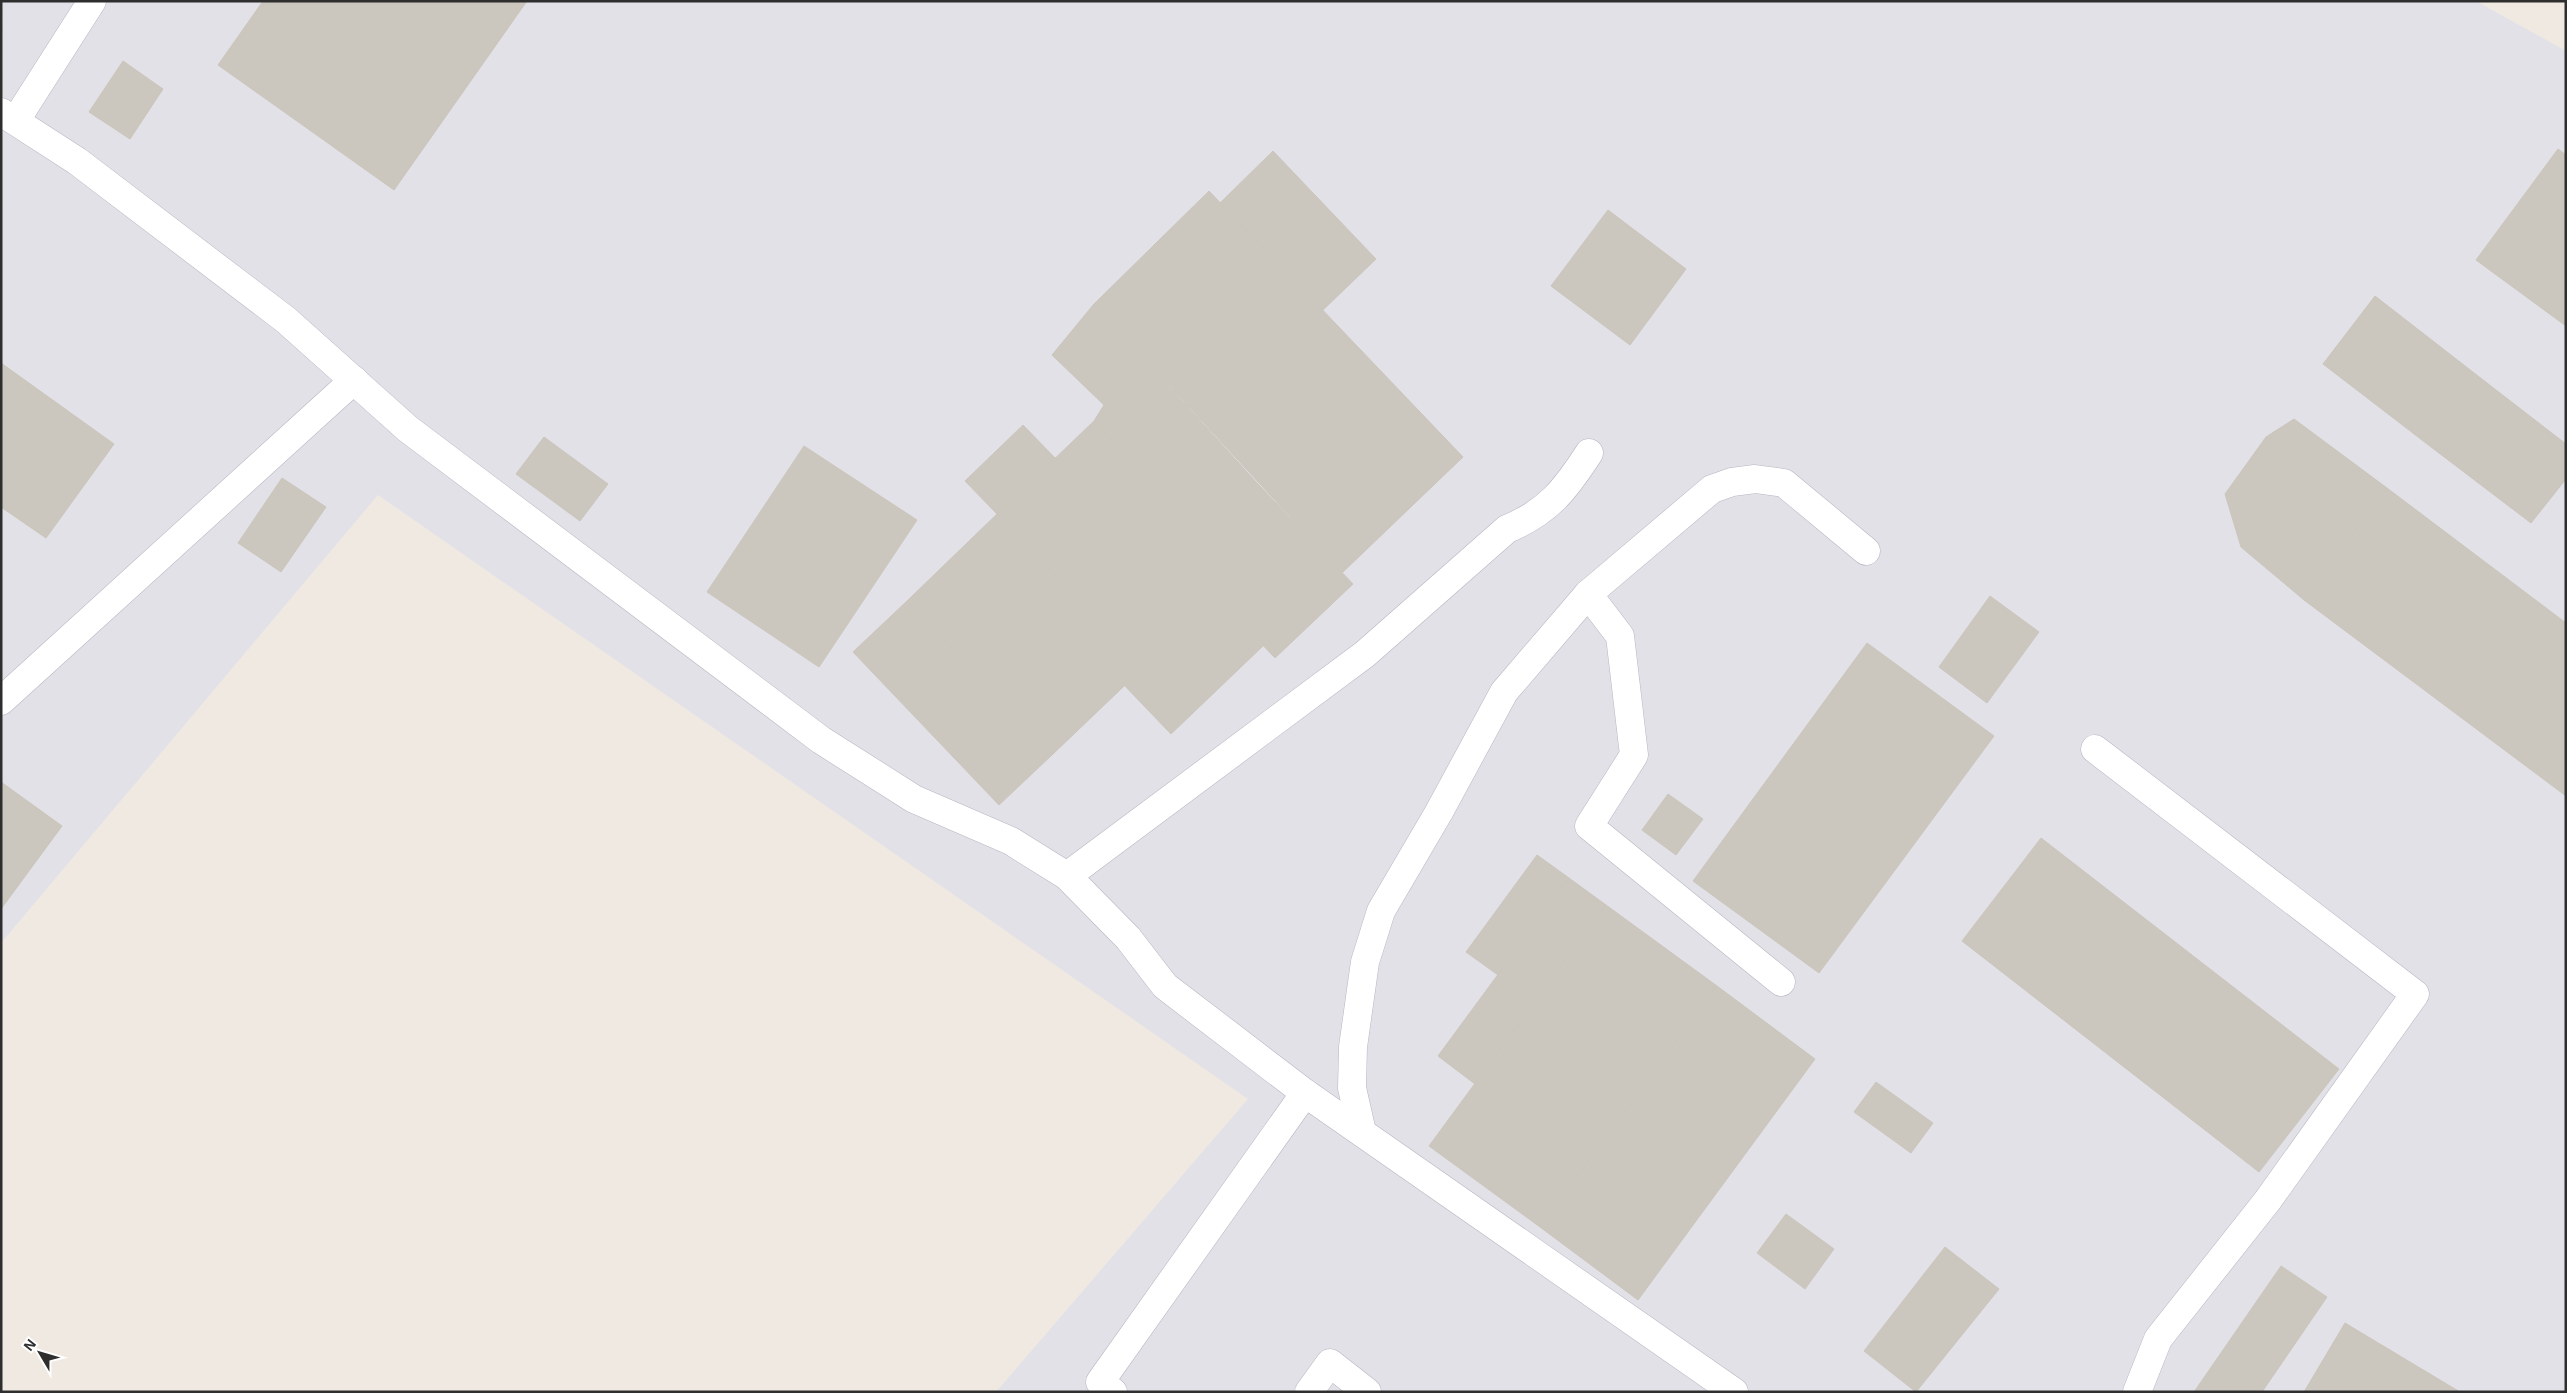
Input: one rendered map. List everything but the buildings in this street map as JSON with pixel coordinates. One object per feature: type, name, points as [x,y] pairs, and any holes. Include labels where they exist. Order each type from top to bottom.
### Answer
[{"type":"street","points":[[92,1],[9,116],[77,161],[286,320],[408,429],[821,740],[914,799],[1011,841],[1067,876],[1128,938],[1164,986],[1305,1094],[1734,1392]]},
{"type":"street","points":[[1,701],[354,380]]},
{"type":"street","points":[[1067,876],[1365,654],[1507,529],[1530,520],[1548,506],[1567,487],[1588,453]]},
{"type":"street","points":[[1362,1132],[1352,1088],[1353,1047],[1365,962],[1381,911],[1440,812],[1504,692],[1588,594],[1712,489],[1732,482],[1755,479],[1784,483],[1866,551]]},
{"type":"street","points":[[1588,594],[1620,636],[1634,756],[1589,826],[1781,982]]},
{"type":"street","points":[[2096,748],[2415,994],[2268,1200],[2158,1339],[2137,1392]]},
{"type":"street","points":[[1113,1392],[1100,1382],[1305,1094]]},
{"type":"street","points":[[1308,1392],[1330,1364],[1367,1392]]},
{"type":"shaded area","points":[[3,1],[2476,1],[2566,51],[2566,1392],[996,1392],[1248,1099],[378,495],[1,943]]}]
